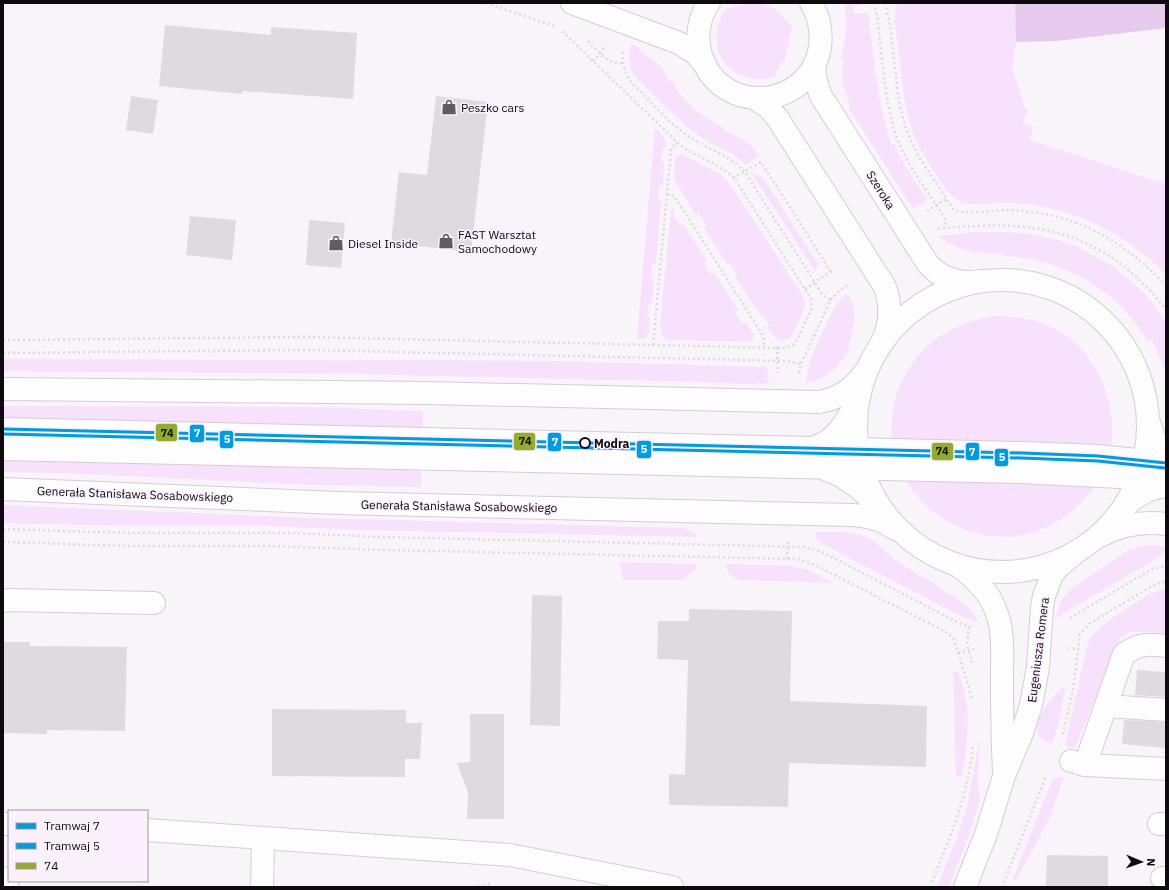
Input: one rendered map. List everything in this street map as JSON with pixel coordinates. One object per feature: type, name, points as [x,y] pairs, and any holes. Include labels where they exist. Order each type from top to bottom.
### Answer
[{"type":"main road","points":[[572,3],[679,43],[695,52],[722,86],[737,94],[754,98],[772,97],[788,91],[802,81],[815,63],[819,51],[821,34],[818,17],[811,3]]},
{"type":"main road","points":[[705,66],[699,49],[698,31],[703,14],[709,3]]},
{"type":"main road","name":"Szeroka","points":[[815,63],[816,85],[821,96],[928,264],[941,276],[951,280],[963,282],[981,281]]},
{"type":"main road","points":[[3,389],[394,392],[819,402],[835,398],[848,391],[868,368],[888,327],[890,314],[889,300],[885,287],[778,119],[768,107],[754,98]]},
{"type":"main road","points":[[881,344],[898,323],[914,310],[931,299],[955,288],[981,281],[1008,280],[1035,284],[1061,292],[1084,305],[1105,322],[1122,343],[1136,366],[1147,395],[1155,409],[1157,419],[1155,441],[1166,454]]},
{"type":"main road","points":[[3,429],[806,448],[816,447],[823,444],[836,433],[848,419],[860,393],[868,368]]},
{"type":"main road","points":[[860,393],[856,420],[860,459],[869,486],[882,510]]},
{"type":"main road","points":[[1123,509],[1141,470],[1147,446],[1157,419]]},
{"type":"main road","points":[[3,448],[818,467],[860,459],[1060,454],[1141,470],[1166,482]]},
{"type":"main road","points":[[806,448],[860,459]]},
{"type":"main road","points":[[1141,470],[1166,463]]},
{"type":"main road","points":[[818,467],[834,473],[852,483],[873,500],[909,539],[931,555],[957,565],[982,571],[1010,573],[1036,569],[1074,554],[1106,529],[1123,509],[1140,494],[1152,488],[1166,486]]},
{"type":"main road","name":"Generała Stanisława Sosabowskiego","points":[[3,489],[353,503],[852,515],[865,516],[882,521],[909,539]]},
{"type":"main road","points":[[1096,538],[1117,528],[1130,524],[1166,524]]},
{"type":"main road","name":"Eugeniusza Romera","points":[[965,887],[986,834],[1004,776],[1026,723],[1035,689],[1040,651],[1044,596],[1051,577],[1057,568],[1074,554]]},
{"type":"main road","name":"Eugeniusza Romera","points":[[957,565],[969,574],[984,590],[993,604],[999,622],[1002,648],[1004,776]]},
{"type":"main road","points":[[3,601],[154,603]]},
{"type":"main road","points":[[1166,646],[1153,644],[1137,646],[1124,654],[1106,706],[1078,763],[1166,769]]},
{"type":"main road","points":[[1106,706],[1166,710]]},
{"type":"main road","points":[[148,830],[510,855],[672,887]]},
{"type":"main road","points":[[262,887],[263,839]]},
{"type":"path","points":[[486,3],[556,27]]},
{"type":"path","points":[[874,3],[890,115],[895,132],[906,156],[945,219],[946,228]]},
{"type":"path","points":[[885,3],[890,25],[899,102],[906,129],[919,157],[953,209],[959,212],[997,210],[1023,211],[1054,216],[1080,225],[1104,236],[1127,250],[1144,263],[1166,286]]},
{"type":"path","points":[[3,340],[307,337],[764,347],[789,347],[793,345],[797,340],[812,306],[811,299],[733,178],[724,169],[692,153],[677,142],[560,30]]},
{"type":"path","points":[[593,61],[603,50],[606,40]]},
{"type":"path","points":[[624,48],[623,62],[629,78],[685,134],[729,158],[744,172],[822,294],[830,300]]},
{"type":"path","points":[[653,345],[671,150],[673,145],[677,142]]},
{"type":"path","points":[[733,178],[760,162],[831,272]]},
{"type":"path","points":[[667,194],[671,194],[676,197],[762,334],[764,347]]},
{"type":"path","points":[[924,213],[946,199]]},
{"type":"path","points":[[935,230],[1000,225],[1022,226],[1053,231],[1081,241],[1110,256],[1128,269],[1144,284],[1166,310]]},
{"type":"path","points":[[805,289],[836,269]]},
{"type":"path","points":[[799,375],[801,364],[830,300],[836,293],[846,286]]},
{"type":"path","points":[[777,347],[778,376]]},
{"type":"path","points":[[3,353],[308,350],[790,361],[801,364]]},
{"type":"path","points":[[3,529],[129,532],[289,533],[382,537],[808,547],[822,552],[965,626],[976,628]]},
{"type":"path","points":[[787,559],[788,537]]},
{"type":"path","points":[[3,542],[128,546],[269,546],[798,559],[813,564],[948,633],[954,640],[972,701]]},
{"type":"path","points":[[1065,621],[1152,569],[1166,566]]},
{"type":"path","points":[[1061,739],[1067,720],[1073,690],[1077,649],[1081,632],[1098,618],[1150,587],[1166,582]]},
{"type":"path","points":[[930,887],[956,823],[962,804],[970,767],[973,740]]},
{"type":"path","points":[[1002,887],[1048,771]]},
{"type":"shaded area","points":[[746,3],[762,4],[773,8],[782,15],[792,27],[785,61],[782,62],[775,74],[776,77],[760,79],[746,77],[734,71],[725,63],[719,52],[717,39],[718,25],[725,10]]},
{"type":"shaded area","points":[[844,3],[863,3],[863,5],[853,6],[854,14],[868,13],[879,95],[891,144],[894,144],[901,159],[927,200],[913,209],[848,107],[850,105],[844,89],[842,78],[844,61],[841,60],[846,32]]},
{"type":"shaded area","points":[[897,3],[1015,3],[1016,42],[1012,68],[1025,108],[1028,109],[1023,123],[1034,127],[1029,140],[1166,184],[1166,275],[1134,247],[1116,235],[1078,216],[1057,210],[1015,203],[966,204],[957,200],[951,195],[924,156],[914,136],[909,120],[903,89],[895,25]]},
{"type":"shaded area","points":[[1015,3],[1166,3],[1166,28],[1057,41],[1016,42]]},
{"type":"shaded area","points":[[631,44],[640,48],[639,51],[655,61],[666,73],[664,74],[669,81],[672,80],[681,96],[687,103],[709,120],[725,128],[724,131],[744,140],[760,156],[746,164],[688,128],[635,77],[629,61]]},
{"type":"shaded area","points":[[655,128],[663,136],[666,144],[666,147],[663,147],[661,161],[664,161],[663,186],[659,185],[658,199],[661,200],[656,264],[652,264],[651,278],[654,279],[652,303],[649,303],[647,317],[650,317],[649,332],[645,338],[637,339]]},
{"type":"shaded area","points":[[682,154],[722,175],[730,184],[802,294],[804,305],[800,321],[792,336],[788,339],[778,339],[767,328],[770,326],[762,314],[760,315],[735,277],[737,275],[730,263],[727,264],[704,228],[706,225],[699,213],[696,215],[674,179],[675,159]]},
{"type":"shaded area","points":[[752,174],[763,178],[818,264],[815,271]]},
{"type":"shaded area","points":[[674,209],[673,214],[680,225],[683,224],[707,261],[704,263],[711,275],[714,273],[738,310],[735,313],[743,324],[746,323],[754,335],[753,340],[750,342],[668,340],[662,336],[660,325],[671,211]]},
{"type":"shaded area","points":[[976,232],[1025,233],[1058,240],[1078,247],[1114,267],[1140,289],[1153,303],[1166,323],[1166,372],[1152,340],[1148,341],[1135,322],[1120,306],[1087,280],[1048,264],[1003,256],[1003,253],[985,253],[961,249],[938,236]]},
{"type":"shaded area","points":[[847,294],[851,300],[854,313],[854,327],[847,347],[850,349],[837,367],[832,371],[814,381],[806,383],[811,357],[832,312],[839,301]]},
{"type":"shaded area","points":[[996,316],[1022,318],[1047,325],[1064,334],[1078,346],[1090,360],[1106,393],[1111,411],[1111,448],[894,442],[892,418],[894,405],[908,370],[918,356],[944,333],[977,319]]},
{"type":"shaded area","points":[[3,359],[558,361],[767,367],[769,383],[760,384],[760,382],[757,382],[757,384],[662,380],[356,374],[3,371]]},
{"type":"shaded area","points":[[3,406],[305,407],[423,411],[423,433],[3,422]]},
{"type":"shaded area","points":[[3,454],[421,464],[421,487],[312,485],[63,473],[3,472]]},
{"type":"shaded area","points":[[908,479],[1095,485],[1095,487],[1069,513],[1051,525],[1031,533],[1011,536],[991,536],[972,532],[953,524],[935,513],[920,499],[907,483]]},
{"type":"shaded area","points":[[3,505],[313,518],[683,528],[694,533],[697,537],[364,530],[268,526],[126,526],[3,523]]},
{"type":"shaded area","points":[[815,532],[843,532],[861,535],[871,539],[894,559],[936,584],[935,586],[960,601],[970,610],[979,622],[961,616],[819,542],[816,538]]},
{"type":"shaded area","points":[[1147,545],[1166,546],[1166,551],[1149,563],[1055,618],[1062,599],[1072,588],[1127,551]]},
{"type":"shaded area","points":[[619,562],[697,564],[696,569],[683,580],[623,580]]},
{"type":"shaded area","points":[[725,564],[790,566],[809,570],[833,583],[738,580],[729,574]]},
{"type":"shaded area","points":[[1166,589],[1166,633],[1132,631],[1121,637],[1075,748],[1065,745],[1088,643],[1094,634],[1108,621],[1149,594]]},
{"type":"shaded area","points":[[953,672],[958,672],[965,692],[968,718],[962,776],[956,776]]},
{"type":"shaded area","points":[[1062,687],[1065,687],[1060,718],[1052,743],[1042,739],[1038,733],[1037,725],[1045,708]]},
{"type":"shaded area","points":[[980,736],[978,777],[980,799],[971,830],[949,887],[937,887],[956,841],[967,807]]},
{"type":"shaded area","points":[[1064,777],[1049,819],[1016,880],[1013,879],[1053,778]]},
{"type":"building","points":[[165,25],[271,35],[271,27],[357,33],[353,99],[242,91],[242,94],[159,86]]},
{"type":"building","points":[[131,96],[158,100],[153,134],[126,130]]},
{"type":"building","points":[[436,96],[488,102],[471,252],[391,243],[399,172],[427,175]]},
{"type":"building","points":[[190,216],[236,220],[232,260],[186,255]]},
{"type":"building","points":[[309,220],[345,223],[341,268],[306,265]]},
{"type":"building","points":[[532,595],[562,596],[560,726],[530,725]]},
{"type":"building","points":[[689,609],[792,611],[790,701],[927,706],[926,767],[789,763],[788,807],[669,805],[669,774],[685,775],[688,660],[657,659],[658,621],[689,621]]},
{"type":"building","points":[[3,642],[30,642],[30,646],[127,647],[125,731],[47,730],[47,734],[3,733]]},
{"type":"building","points":[[1137,670],[1166,672],[1166,697],[1135,695]]},
{"type":"building","points":[[272,709],[406,710],[406,723],[422,723],[420,759],[405,759],[405,777],[272,776]]},
{"type":"building","points":[[470,714],[504,714],[504,819],[467,819],[468,792],[457,763],[470,762]]},
{"type":"building","points":[[1124,720],[1166,722],[1166,748],[1122,744]]},
{"type":"building","points":[[1047,855],[1108,856],[1108,887],[1046,887]]},
{"type":"tram line","name":"7","points":[[3,429],[1022,453],[1098,456],[1166,463]]},
{"type":"tram line","name":"5","points":[[3,434],[1022,458],[1098,461],[1165,468]]},
{"type":"transit line","name":"74","points":[[3,429],[1022,453],[1098,456],[1166,463]]},
{"type":"place","name":"Peszko cars","points":[[449,107]]},
{"type":"place","name":"FAST Warsztat Samochodowy","points":[[446,241]]},
{"type":"place","name":"Diesel Inside","points":[[336,243]]},
{"type":"place","name":"Modra","points":[[585,443]]}]
